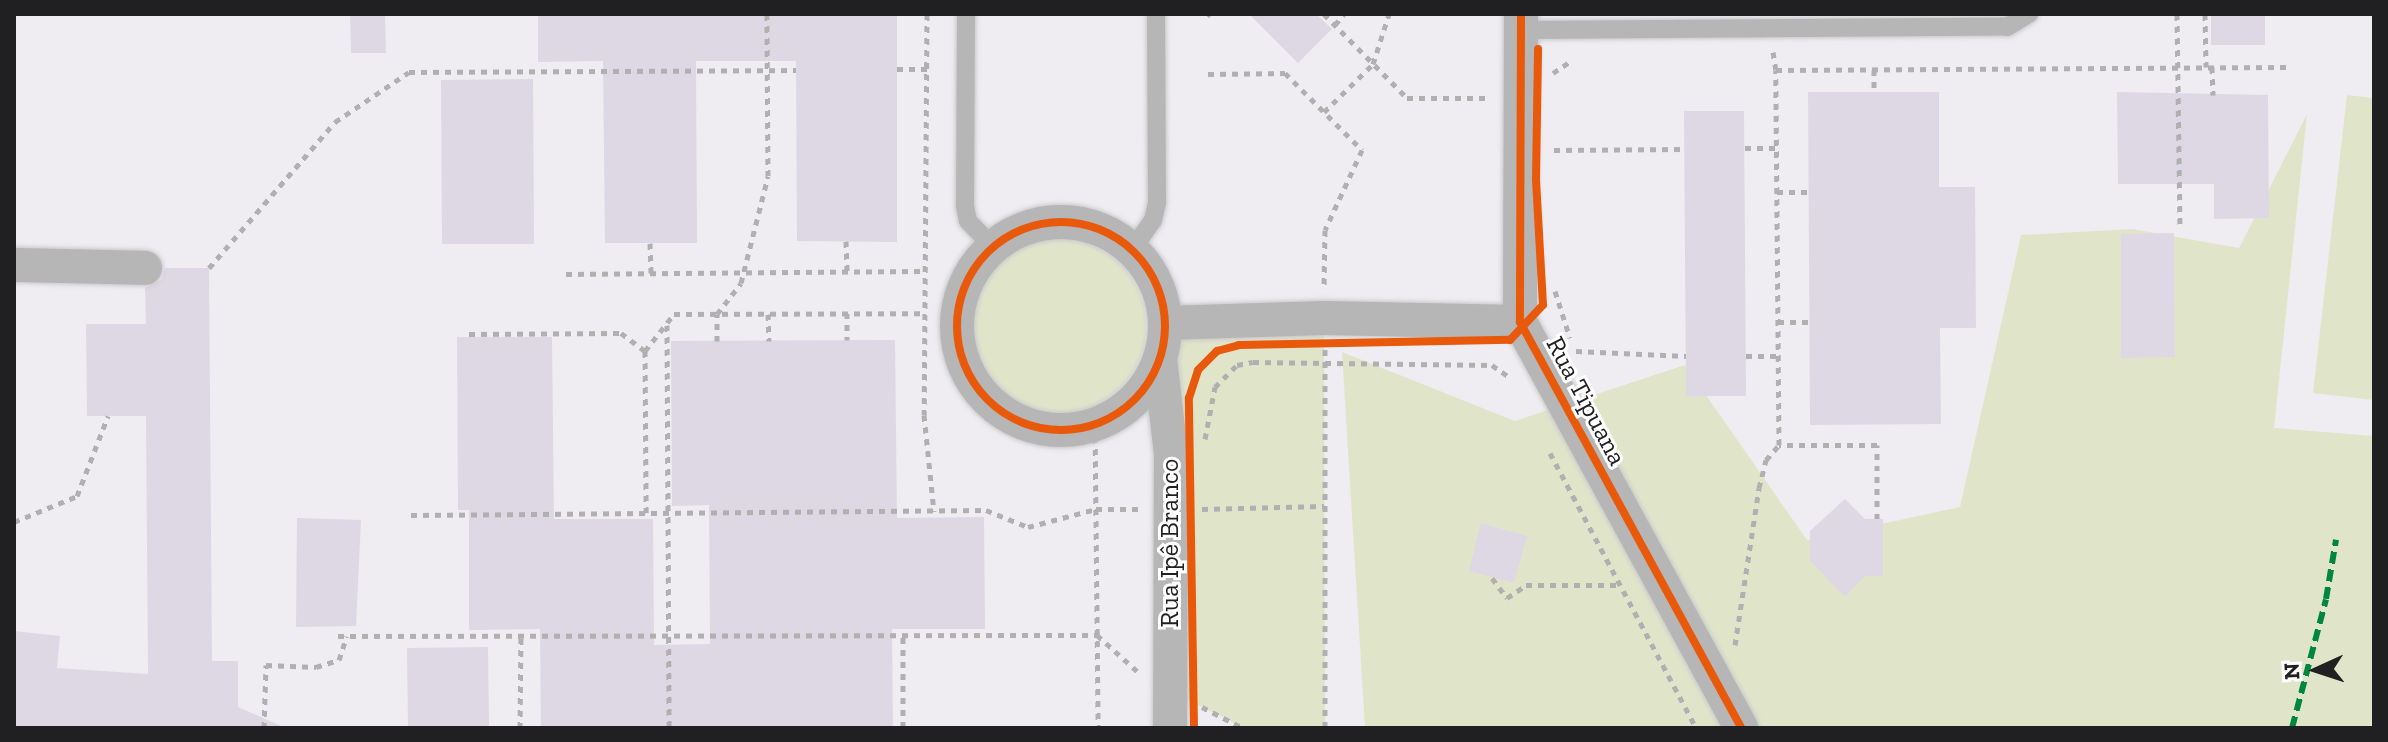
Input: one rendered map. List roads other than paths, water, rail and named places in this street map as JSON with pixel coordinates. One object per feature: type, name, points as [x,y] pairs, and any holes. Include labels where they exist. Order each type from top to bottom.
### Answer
[{"type":"street","name":"Rua Tipuana","points":[[1521,22],[1536,94],[1520,322],[1741,728]]},
{"type":"street","points":[[1051,221],[1085,223],[1132,250],[1159,291],[1165,323],[1160,359],[1144,390],[1119,414],[1095,425],[1053,431],[1019,423],[991,404],[969,377],[958,344],[957,310],[968,277],[993,247],[1017,230],[1051,221]]},
{"type":"street","points":[[14,265],[145,268]]},
{"type":"street","points":[[1165,323],[1324,318],[1520,322]]},
{"type":"street","name":"Rua Ipê Branco","points":[[1160,359],[1193,512],[1182,722]]},
{"type":"lane","points":[[966,14],[965,206],[968,221],[993,247]]},
{"type":"lane","points":[[1132,250],[1153,220],[1157,203],[1156,14]]},
{"type":"lane","points":[[1521,22],[2007,27],[2029,14]]}]
